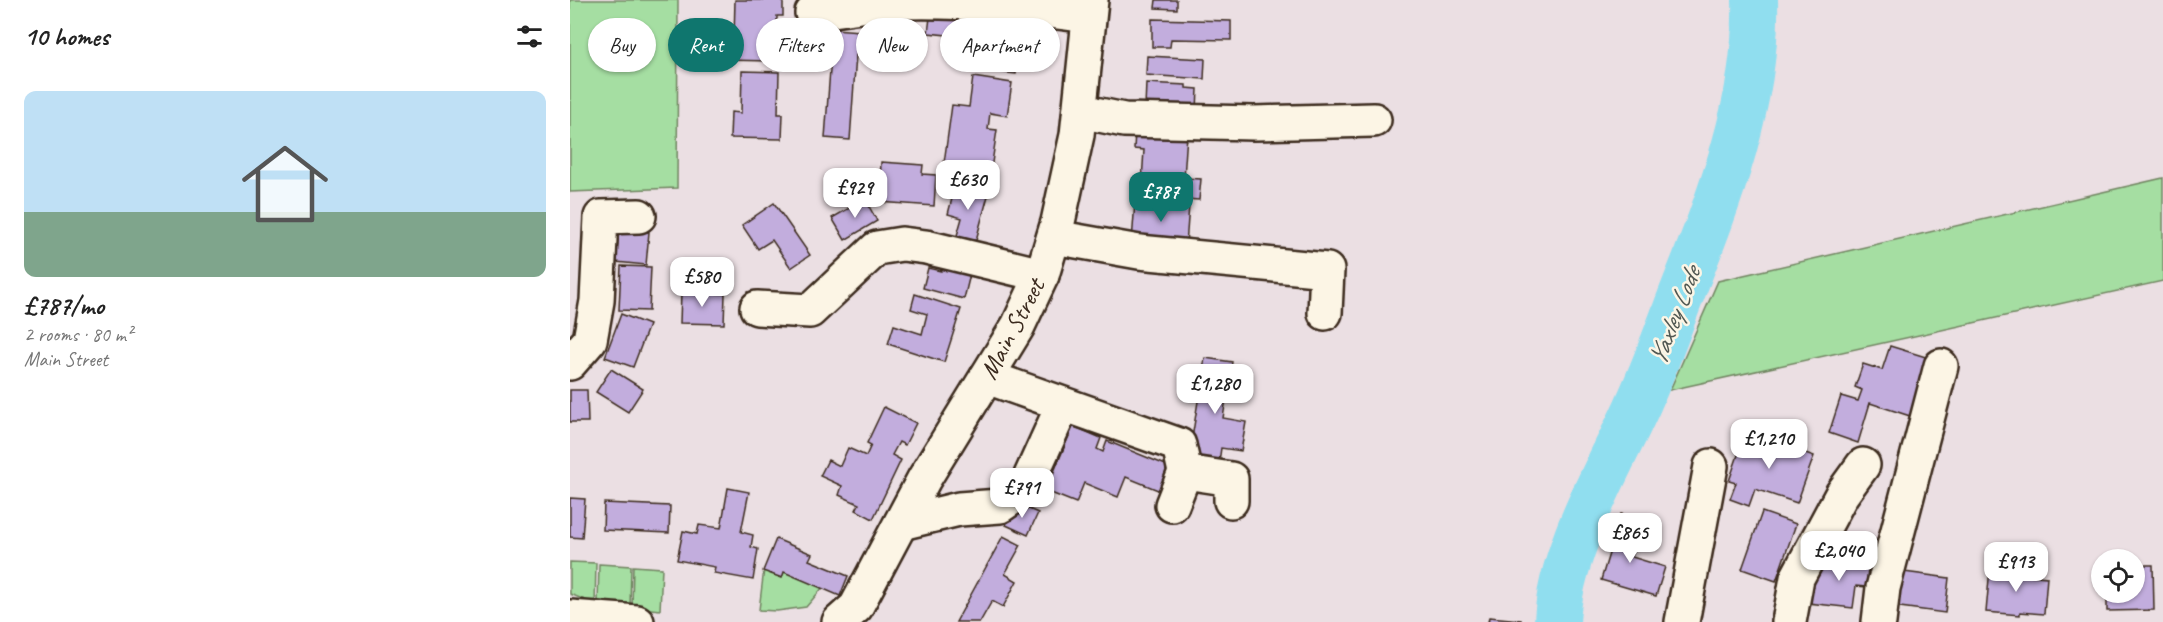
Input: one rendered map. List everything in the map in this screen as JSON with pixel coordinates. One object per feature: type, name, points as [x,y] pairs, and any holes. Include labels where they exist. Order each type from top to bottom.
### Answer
[{"type":"street","points":[[812,13],[918,2],[1090,8]]},
{"type":"street","name":"Main Street","points":[[839,622],[856,607],[924,479],[1018,326],[1042,275],[1069,176],[1080,111],[1090,8]]},
{"type":"street","points":[[1080,111],[1124,120],[1254,123],[1374,120]]},
{"type":"street","points":[[570,363],[590,340],[597,301],[601,217],[639,216]]},
{"type":"street","points":[[1053,237],[1139,252],[1327,270],[1325,313]]},
{"type":"street","points":[[757,308],[810,311],[877,248],[902,244],[926,247],[1042,275]]},
{"type":"street","points":[[1879,622],[1883,588],[1941,366]]},
{"type":"street","points":[[987,377],[1179,445],[1185,472],[1172,505]]},
{"type":"street","points":[[901,523],[959,509],[999,506],[1025,489],[1063,405]]},
{"type":"street","points":[[1788,622],[1797,578],[1842,494],[1863,465]]},
{"type":"street","points":[[1682,622],[1711,466]]},
{"type":"street","points":[[1185,472],[1231,479],[1231,501]]},
{"type":"street","points":[[570,617],[638,622]]},
{"type":"green space","points":[[570,0],[678,0],[678,18],[668,18],[668,72],[678,72],[677,188],[570,192]]},
{"type":"green space","points":[[2163,178],[2163,281],[1670,390],[1718,281]]},
{"type":"green space","points":[[570,562],[596,563],[595,604],[570,594]]},
{"type":"green space","points":[[599,564],[631,566],[630,607],[598,604]]},
{"type":"green space","points":[[633,566],[662,568],[660,610],[632,607]]},
{"type":"green space","points":[[764,569],[794,573],[824,586],[806,607],[777,611],[759,610]]},
{"type":"building","points":[[735,0],[783,0],[783,16],[756,18],[756,61],[744,60],[744,18],[735,18]]},
{"type":"building","points":[[1156,0],[1177,0],[1177,9],[1155,8]]},
{"type":"building","points":[[989,9],[988,18],[940,18],[940,34],[928,33],[931,10]]},
{"type":"building","points":[[1152,19],[1231,21],[1231,40],[1171,39],[1170,47],[1152,47]]},
{"type":"building","points":[[844,30],[856,31],[850,140],[825,138],[830,72],[844,72]]},
{"type":"building","points":[[1147,56],[1205,59],[1204,79],[1146,75]]},
{"type":"building","points":[[742,72],[779,72],[778,114],[783,114],[782,139],[730,138],[731,112],[741,113]]},
{"type":"building","points":[[973,77],[1012,83],[1007,116],[990,113],[988,129],[997,130],[991,169],[944,163],[952,105],[969,107]]},
{"type":"building","points":[[1146,83],[1186,85],[1186,88],[1198,89],[1197,110],[1145,107]]},
{"type":"building","points":[[1135,131],[1187,134],[1184,178],[1201,179],[1199,200],[1141,196],[1144,150],[1134,149]]},
{"type":"building","points":[[881,162],[923,165],[922,174],[936,175],[934,206],[879,202]]},
{"type":"building","points":[[956,183],[989,192],[975,244],[956,239],[962,218],[948,214]]},
{"type":"building","points":[[865,199],[877,221],[845,240],[832,218]]},
{"type":"building","points":[[1135,202],[1189,205],[1186,245],[1132,241]]},
{"type":"building","points":[[774,203],[810,255],[791,268],[772,240],[758,249],[742,225]]},
{"type":"building","points":[[619,230],[649,232],[646,265],[616,262]]},
{"type":"building","points":[[945,254],[973,262],[964,299],[923,288],[928,268],[941,271]]},
{"type":"building","points":[[621,266],[651,267],[649,311],[619,310]]},
{"type":"building","points":[[681,292],[725,294],[724,324],[680,323]]},
{"type":"building","points":[[915,294],[961,309],[944,362],[888,344],[894,325],[922,334],[927,314],[911,309]]},
{"type":"building","points":[[621,314],[649,325],[633,367],[605,357]]},
{"type":"building","points":[[1890,346],[1929,358],[1910,416],[1870,403],[1858,443],[1829,433],[1841,396],[1858,401],[1862,390],[1855,387],[1863,364],[1882,370]]},
{"type":"building","points":[[1205,358],[1232,362],[1223,418],[1246,422],[1241,451],[1221,448],[1219,462],[1189,457]]},
{"type":"building","points":[[611,369],[643,389],[628,412],[596,392]]},
{"type":"building","points":[[570,390],[587,390],[588,422],[570,422]]},
{"type":"building","points":[[884,407],[916,423],[905,445],[899,442],[892,455],[901,460],[873,519],[856,510],[859,504],[839,495],[842,486],[820,476],[828,460],[840,466],[848,448],[866,456],[871,445],[867,443]]},
{"type":"building","points":[[1073,426],[1101,438],[1097,449],[1103,452],[1107,441],[1173,468],[1163,492],[1126,477],[1118,497],[1084,483],[1076,503],[1046,491]]},
{"type":"building","points":[[1746,432],[1814,456],[1797,503],[1755,489],[1749,506],[1730,499],[1736,483],[1729,481]]},
{"type":"building","points":[[728,488],[749,492],[741,532],[753,535],[751,547],[758,549],[753,580],[714,573],[715,567],[677,560],[683,531],[697,534],[699,525],[721,528]]},
{"type":"building","points":[[570,498],[585,499],[582,538],[570,537]]},
{"type":"building","points":[[604,503],[670,506],[669,533],[603,530]]},
{"type":"building","points":[[1015,503],[1038,513],[1028,535],[1006,525]]},
{"type":"building","points":[[1762,512],[1796,524],[1776,581],[1742,569]]},
{"type":"building","points":[[1621,514],[1634,517],[1625,545],[1635,548],[1632,557],[1665,567],[1656,596],[1601,580]]},
{"type":"building","points":[[1003,536],[1021,545],[1005,574],[1017,581],[1003,607],[992,601],[980,622],[956,622]]},
{"type":"building","points":[[776,539],[812,554],[809,560],[848,576],[840,596],[784,572],[782,578],[763,571]]},
{"type":"building","points":[[1854,548],[1870,550],[1866,587],[1856,586],[1853,608],[1808,603],[1811,565],[1852,569]]},
{"type":"building","points":[[2145,565],[2153,565],[2154,610],[2107,611],[2107,603],[2145,603]]},
{"type":"building","points":[[1990,568],[2026,571],[2026,575],[2047,577],[2044,614],[2020,612],[2020,615],[1986,612]]},
{"type":"building","points":[[1889,570],[1949,578],[1945,613],[1885,605]]},
{"type":"building","points":[[1489,617],[1521,620],[1521,622],[1488,622]]},
{"type":"waterway","name":"Yaxley Lode","points":[[1557,622],[1560,595],[1575,541],[1648,382],[1696,258],[1734,150],[1750,75],[1755,0]]}]
